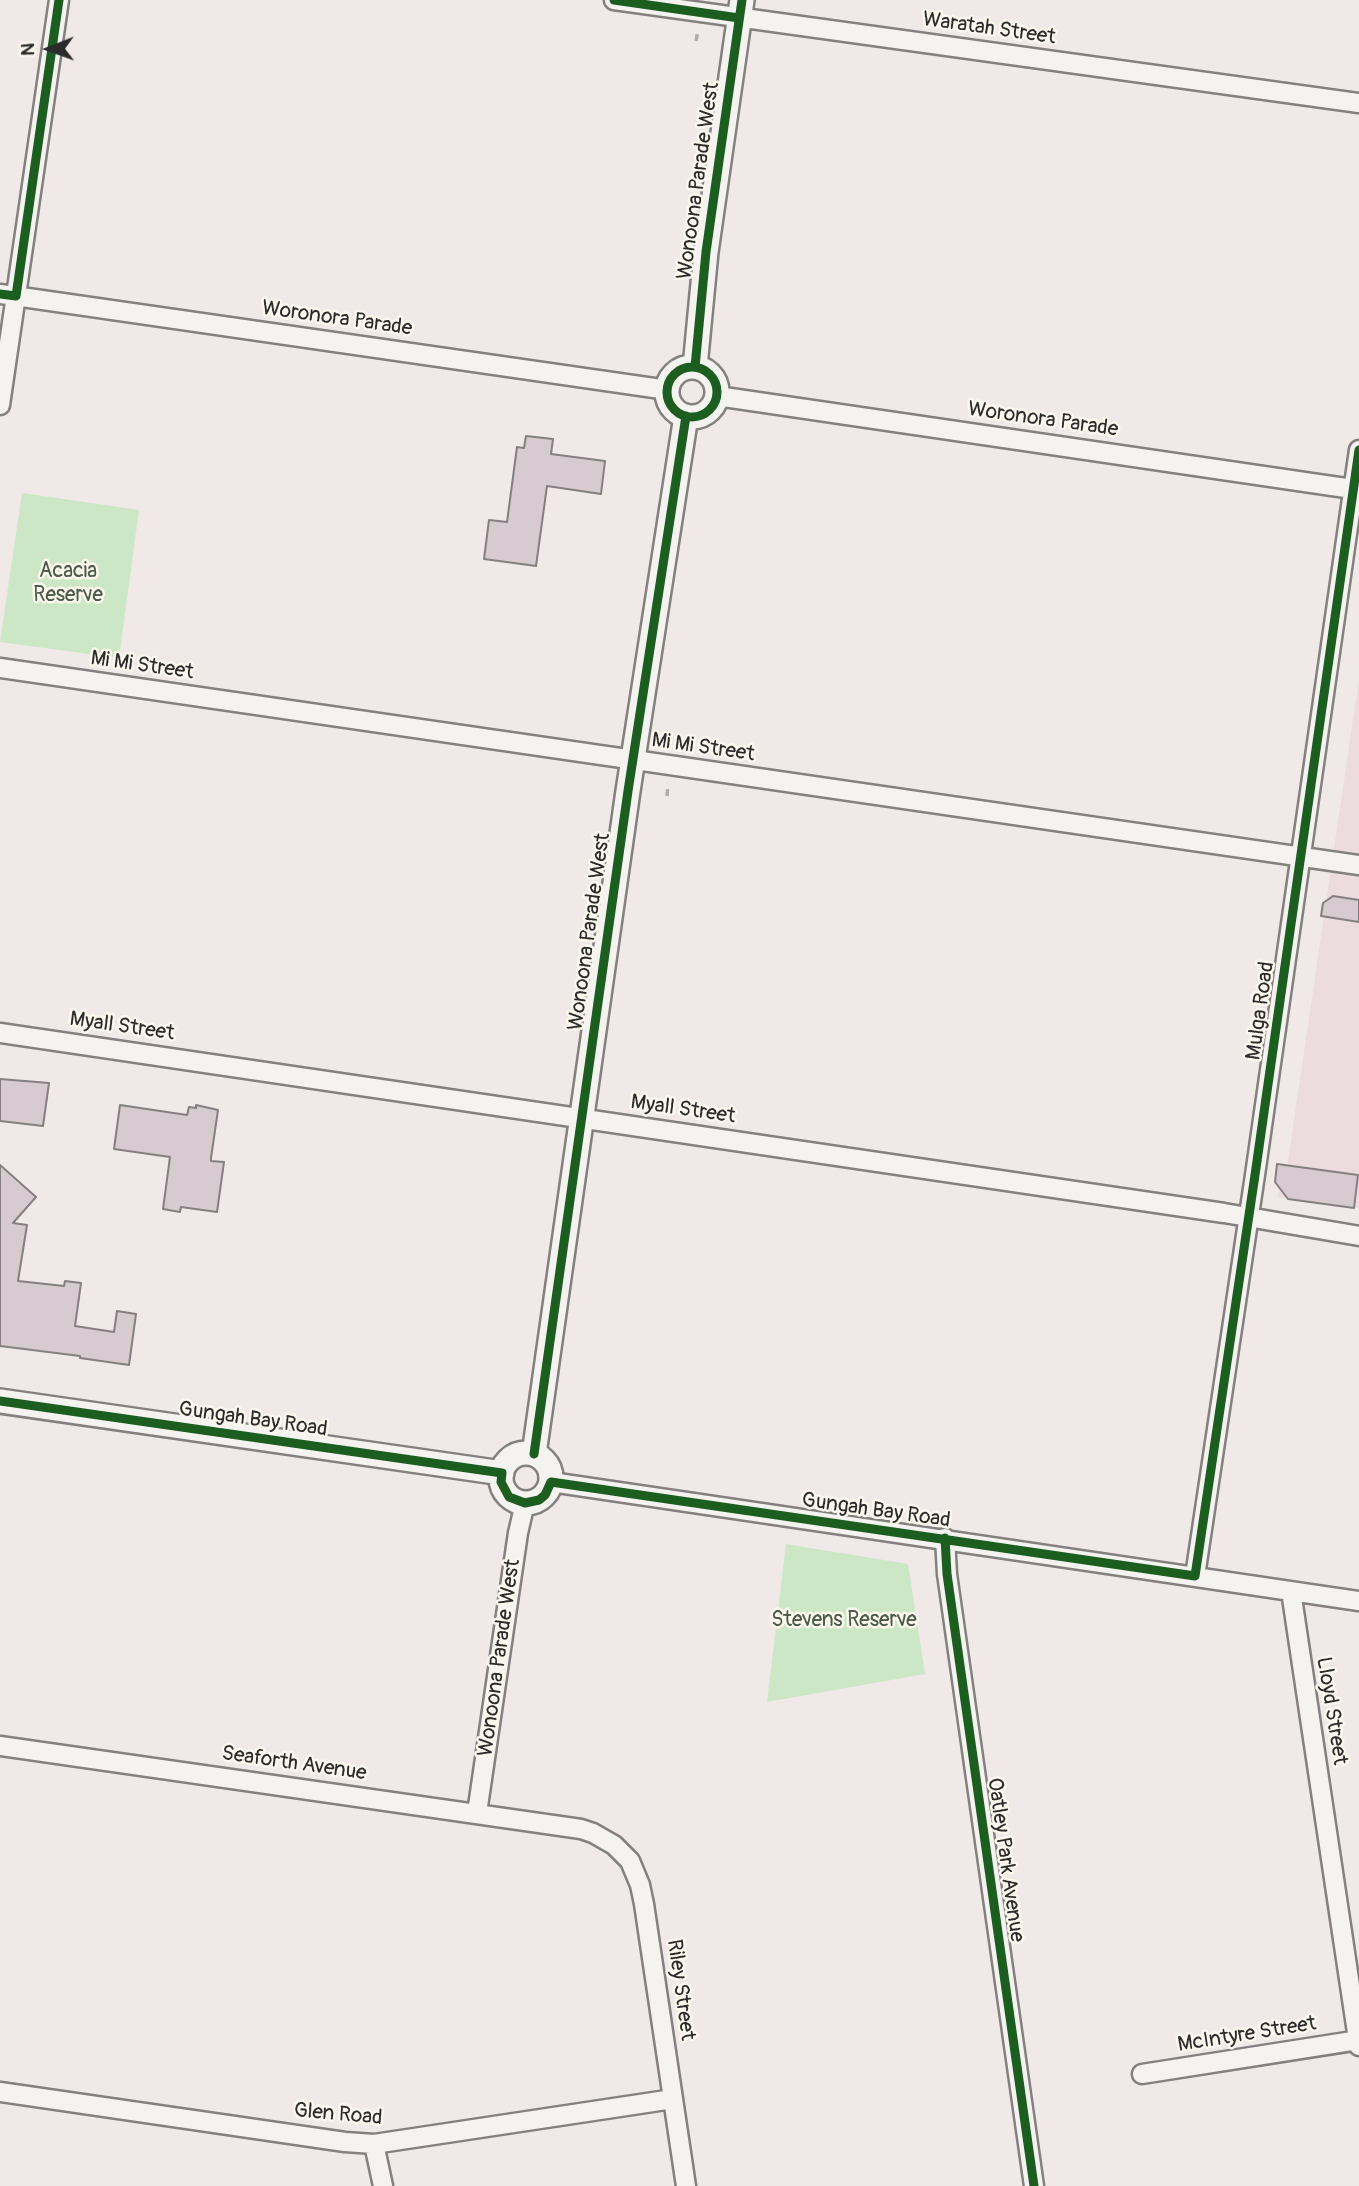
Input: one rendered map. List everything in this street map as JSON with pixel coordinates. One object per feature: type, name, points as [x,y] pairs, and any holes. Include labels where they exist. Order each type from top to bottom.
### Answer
[{"type":"street","points":[[0,405],[8,295],[59,0]]},
{"type":"street","name":"Waratah Street","points":[[614,0],[740,9],[1359,103]]},
{"type":"street","name":"Wonoona Parade West","points":[[695,367],[706,252],[740,9]]},
{"type":"street","name":"Woronora Parade","points":[[8,295],[668,390]]},
{"type":"street","points":[[695,367],[710,374],[715,380],[717,396],[715,404],[702,415],[686,416],[674,409],[668,390],[674,375],[695,367]]},
{"type":"street","name":"Woronora Parade","points":[[717,396],[1357,490]]},
{"type":"street","name":"Wonoona Parade West","points":[[534,1454],[633,761],[686,416]]},
{"type":"street","name":"Mulga Road","points":[[1195,1576],[1357,490],[1359,450]]},
{"type":"street","name":"Mi Mi Street","points":[[0,668],[1359,865]]},
{"type":"street","name":"Myall Street","points":[[0,1033],[581,1117],[1359,1236]]},
{"type":"street","name":"Gungah Bay Road","points":[[0,1401],[502,1473]]},
{"type":"street","points":[[534,1454],[545,1462],[551,1482],[545,1495],[539,1500],[525,1503],[509,1497],[502,1482],[502,1473],[514,1457],[534,1454]]},
{"type":"street","name":"Gungah Bay Road","points":[[551,1482],[1359,1601]]},
{"type":"street","name":"Wonoona Parade West","points":[[477,1813],[518,1533],[525,1503]]},
{"type":"street","name":"Oatley Park Avenue","points":[[945,1538],[947,1574],[1034,2186]]},
{"type":"street","name":"Lloyd Street","points":[[1291,1591],[1359,2046]]},
{"type":"street","name":"Seaforth Avenue","points":[[0,1746],[581,1829]]},
{"type":"street","name":"Riley Street","points":[[581,1829],[603,1838],[622,1852],[630,1861],[640,1885],[686,2186]]},
{"type":"street","name":"McIntyre Street","points":[[1142,2074],[1359,2040]]},
{"type":"street","name":"Glen Road","points":[[0,2092],[374,2144],[673,2099]]},
{"type":"street","points":[[374,2144],[383,2186]]},
{"type":"shaded area","points":[[1359,679],[1359,1208],[1277,1197],[1286,1174]]},
{"type":"green space","name":"Acacia Reserve","points":[[22,493],[139,510],[119,658],[0,642]]},
{"type":"green space","name":"Stevens Reserve","points":[[786,1544],[908,1564],[925,1674],[767,1702]]},
{"type":"building","points":[[526,436],[553,439],[551,454],[605,461],[601,494],[547,486],[536,566],[484,559],[489,520],[507,522],[517,447],[524,448]]},
{"type":"building","points":[[1333,896],[1359,900],[1359,922],[1321,916],[1323,903]]},
{"type":"building","points":[[0,1079],[49,1083],[43,1126],[0,1121]]},
{"type":"building","points":[[120,1105],[187,1115],[189,1107],[196,1108],[196,1105],[218,1110],[211,1158],[211,1161],[224,1162],[217,1212],[181,1207],[180,1212],[163,1209],[170,1157],[114,1149]]},
{"type":"building","points":[[1277,1164],[1358,1175],[1354,1208],[1288,1199],[1275,1182]]},
{"type":"building","points":[[0,1165],[36,1197],[13,1223],[27,1225],[18,1281],[64,1286],[65,1281],[81,1283],[75,1326],[114,1332],[117,1311],[136,1314],[129,1365],[0,1346]]},
{"type":"cycle path","points":[[0,294],[16,296],[59,0]]},
{"type":"cycle path","points":[[614,0],[739,18]]},
{"type":"cycle path","points":[[695,367],[706,252],[742,0]]},
{"type":"cycle path","points":[[692,367],[710,374],[717,392],[710,410],[692,417],[674,410],[667,392],[674,374],[692,367]]},
{"type":"cycle path","points":[[534,1454],[628,791],[686,416]]},
{"type":"cycle path","points":[[0,1401],[502,1473],[501,1482],[509,1497],[525,1503],[539,1500],[545,1495],[551,1482],[1195,1576],[1359,450]]},
{"type":"cycle path","points":[[945,1538],[947,1574],[1034,2186]]}]
